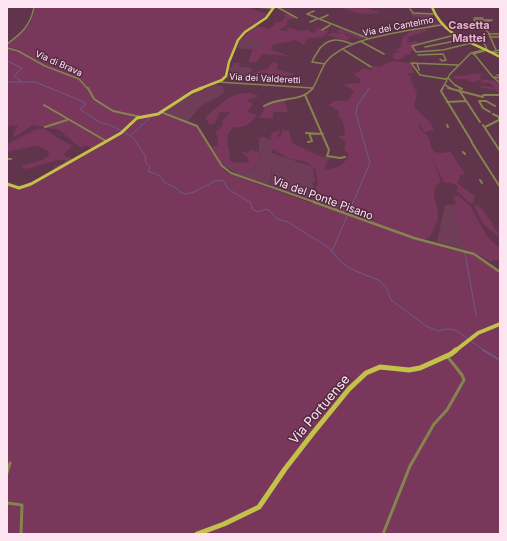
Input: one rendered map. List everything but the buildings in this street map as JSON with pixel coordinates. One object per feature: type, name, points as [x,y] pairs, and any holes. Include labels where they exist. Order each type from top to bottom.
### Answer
[{"type":"main road","points":[[431,7],[441,25],[460,39],[492,52],[500,57]]},
{"type":"main road","points":[[7,184],[18,188],[27,186],[124,131],[135,120],[161,112],[174,102],[194,91],[218,82],[226,76],[232,53],[239,39],[266,18],[272,9]]},
{"type":"main road","name":"Via Portuense","points":[[197,534],[238,518],[259,507],[285,469],[313,433],[349,388],[364,374],[370,370],[380,367],[418,369],[447,356],[481,331],[500,324]]},
{"type":"street","points":[[7,44],[23,31],[32,20],[34,7]]},
{"type":"street","points":[[256,7],[266,7],[272,9]]},
{"type":"street","points":[[260,7],[266,7]]},
{"type":"street","points":[[277,7],[297,18]]},
{"type":"street","points":[[410,9],[413,13],[434,14]]},
{"type":"street","points":[[314,11],[307,14],[368,38]]},
{"type":"street","points":[[310,22],[328,15]]},
{"type":"street","points":[[476,22],[474,19],[490,19],[492,21],[478,24]]},
{"type":"street","points":[[476,22],[486,22]]},
{"type":"street","points":[[476,22],[491,36],[496,50],[500,52]]},
{"type":"street","points":[[322,30],[331,24]]},
{"type":"street","name":"Via dei Cantelmo","points":[[305,96],[312,88],[325,64],[352,44],[368,38],[441,25]]},
{"type":"street","points":[[484,31],[489,34],[499,36]]},
{"type":"street","points":[[455,35],[412,46],[416,52],[443,50],[471,43]]},
{"type":"street","points":[[491,36],[499,36]]},
{"type":"street","points":[[325,64],[312,62],[313,57],[324,43],[336,39],[352,44]]},
{"type":"street","points":[[425,47],[460,39]]},
{"type":"street","points":[[482,39],[487,50],[469,55],[450,74],[440,92],[500,187]]},
{"type":"street","points":[[359,41],[384,54]]},
{"type":"street","points":[[421,44],[429,51]]},
{"type":"street","name":"Via di Brava","points":[[7,48],[18,51],[45,66],[79,79],[86,85],[94,99],[113,111],[142,117]]},
{"type":"street","points":[[344,50],[371,68]]},
{"type":"street","points":[[492,52],[496,50]]},
{"type":"street","points":[[476,56],[479,52]]},
{"type":"street","points":[[492,52],[500,52]]},
{"type":"street","points":[[474,53],[490,76],[500,83]]},
{"type":"street","points":[[418,55],[443,54],[446,62]]},
{"type":"street","points":[[440,59],[446,62]]},
{"type":"street","points":[[415,62],[451,64],[458,66]]},
{"type":"street","points":[[415,62],[420,76],[448,79],[462,94]]},
{"type":"street","points":[[418,71],[411,63],[461,63]]},
{"type":"street","points":[[494,77],[499,76]]},
{"type":"street","name":"Via dei Valderetti","points":[[218,82],[312,88]]},
{"type":"street","points":[[445,85],[447,87],[455,87],[477,95],[500,95]]},
{"type":"street","points":[[455,87],[462,94],[480,121]]},
{"type":"street","points":[[459,90],[470,92]]},
{"type":"street","points":[[462,94],[464,91]]},
{"type":"street","points":[[264,106],[275,101],[305,96],[329,150],[327,156],[339,158],[345,157]]},
{"type":"street","points":[[447,103],[466,101]]},
{"type":"street","points":[[490,112],[483,108],[480,101],[486,101],[495,106]]},
{"type":"street","points":[[44,105],[106,142]]},
{"type":"street","name":"Via del Ponte Pisano","points":[[161,112],[197,126],[222,166],[230,173],[428,243],[474,254],[500,272]]},
{"type":"street","points":[[493,114],[500,118],[483,126],[500,151]]},
{"type":"street","points":[[45,127],[68,120]]},
{"type":"street","points":[[306,133],[323,134]]},
{"type":"street","points":[[308,142],[312,141],[309,133]]},
{"type":"street","points":[[383,534],[410,466],[434,424],[447,410],[464,380],[462,375],[447,356]]},
{"type":"street","points":[[7,472],[10,463]]},
{"type":"street","points":[[7,503],[22,505],[21,534]]},
{"type":"shaded area","points":[[35,7],[245,7],[267,14],[244,32],[236,41],[228,59],[222,79],[197,89],[174,101],[160,112],[197,126],[222,168],[227,173],[311,203],[318,183],[315,168],[306,162],[288,158],[272,149],[272,140],[270,137],[272,133],[280,130],[279,134],[276,136],[278,137],[281,136],[282,130],[289,131],[292,143],[320,156],[329,158],[324,170],[339,166],[345,161],[349,154],[344,150],[346,142],[338,136],[345,135],[343,121],[338,115],[339,111],[328,105],[335,101],[348,101],[354,91],[343,84],[360,83],[360,79],[354,75],[363,68],[372,71],[372,66],[380,67],[392,61],[410,63],[414,73],[408,73],[408,75],[411,76],[410,79],[417,93],[414,107],[429,121],[434,130],[424,132],[419,122],[419,126],[428,137],[433,151],[441,153],[450,151],[465,174],[459,175],[460,179],[457,183],[475,196],[473,203],[470,203],[457,191],[458,187],[454,184],[444,182],[432,158],[441,181],[437,185],[434,193],[438,217],[431,236],[421,241],[478,257],[500,272],[500,534],[7,534],[7,185],[15,189],[26,187],[93,150],[86,145],[81,148],[59,130],[33,125],[13,137],[18,126],[11,125],[7,128],[7,44],[26,28],[32,19]]},
{"type":"shaded area","points":[[342,7],[364,7],[375,11],[378,10],[379,12],[370,14],[360,13],[350,11]]},
{"type":"shaded area","points":[[413,13],[432,14],[439,25],[428,27],[417,17],[411,16]]},
{"type":"shaded area","points":[[289,14],[296,18],[287,20],[287,25],[280,29],[280,31],[289,31],[286,27],[301,31],[310,30],[310,32],[315,33],[317,29],[315,27],[329,31],[323,36],[326,37],[308,38],[304,45],[296,40],[272,45],[271,50],[291,56],[264,54],[257,62],[248,62],[253,49],[258,49],[262,39],[242,38],[256,26],[269,29],[275,24],[275,22],[280,22],[286,17],[283,15]]},
{"type":"shaded area","points":[[340,29],[357,35],[355,37],[359,35],[364,37],[360,39],[344,33],[345,35],[351,37],[346,41],[326,35],[333,33],[342,34],[336,31]]},
{"type":"shaded area","points":[[426,29],[427,31],[408,37],[407,43],[416,41],[419,43],[411,46],[414,51],[410,51],[411,54],[398,60],[393,58],[394,53],[399,52],[396,50],[401,47],[403,37],[412,31]]},
{"type":"shaded area","points":[[241,38],[262,39],[258,50],[236,48],[239,45],[237,44]]},
{"type":"shaded area","points":[[275,62],[278,64],[277,70],[296,74],[286,76],[265,73],[259,74],[258,80],[252,76],[253,73],[267,69]]},
{"type":"shaded area","points":[[233,63],[240,63],[239,67],[248,67],[252,69],[251,77],[226,78],[229,66],[232,67]]},
{"type":"shaded area","points":[[481,73],[480,79],[495,81],[500,84],[500,93],[495,89],[479,87],[484,86],[495,88],[490,83],[482,83],[481,80],[475,82],[452,77]]},
{"type":"shaded area","points":[[214,85],[223,86],[224,92],[201,106],[188,121],[165,112],[168,108],[191,94]]},
{"type":"shaded area","points":[[243,93],[250,93],[260,96],[247,100],[253,104],[247,112],[257,115],[247,125],[234,127],[230,130],[227,138],[230,161],[237,163],[248,162],[248,158],[241,152],[244,151],[248,154],[250,150],[258,151],[261,160],[257,166],[247,170],[223,166],[212,147],[218,145],[218,137],[215,133],[223,125],[222,121],[229,112],[219,112],[214,124],[209,124],[205,117],[230,97]]},
{"type":"shaded area","points":[[284,100],[288,112],[273,112],[273,118],[259,118],[266,105]]},
{"type":"shaded area","points":[[44,128],[56,137],[71,145],[71,147],[63,155],[73,159],[54,170],[54,167],[65,162],[66,160],[50,162],[24,169],[21,166],[42,160],[48,156],[49,152],[41,147],[34,146],[7,152],[7,144],[37,129]]},
{"type":"shaded area","points":[[263,137],[272,140],[272,153],[313,167],[315,182],[312,183],[314,187],[311,198],[307,199],[271,187],[272,163],[270,183],[268,185],[237,174],[224,166],[227,165],[237,170],[254,169],[261,160],[259,153],[259,138]]},
{"type":"shaded area","points":[[458,195],[470,206],[487,236],[500,249],[500,260],[493,260],[491,262],[466,250],[452,205],[456,203],[453,198]]},
{"type":"shaded area","points":[[445,205],[452,205],[466,250],[437,242]]},
{"type":"shaded area","points":[[474,205],[482,209],[500,234],[500,238],[483,224]]},
{"type":"waterway","points":[[7,61],[22,68],[14,76],[21,81]]},
{"type":"waterway","points":[[7,82],[35,82],[84,102],[85,105],[81,108],[81,110],[101,123],[108,124],[122,131]]},
{"type":"waterway","points":[[332,251],[370,163],[356,114],[357,106],[369,88]]},
{"type":"waterway","points":[[131,135],[150,118]]},
{"type":"waterway","points":[[125,132],[134,139],[145,155],[146,163],[150,167],[148,171],[160,176],[165,183],[186,194],[194,192],[215,181],[223,180],[228,189],[251,203],[252,209],[258,212],[266,209],[270,211],[277,219],[288,222],[329,248],[341,262],[351,269],[378,280],[386,287],[391,300],[426,326],[438,331],[447,329],[456,330],[468,339]]},
{"type":"waterway","points":[[465,253],[476,315]]},
{"type":"waterway","points":[[471,341],[485,351]]},
{"type":"waterway","points":[[483,350],[500,360]]},
{"type":"district","name":"Casetta Mattei","points":[[469,31]]}]
